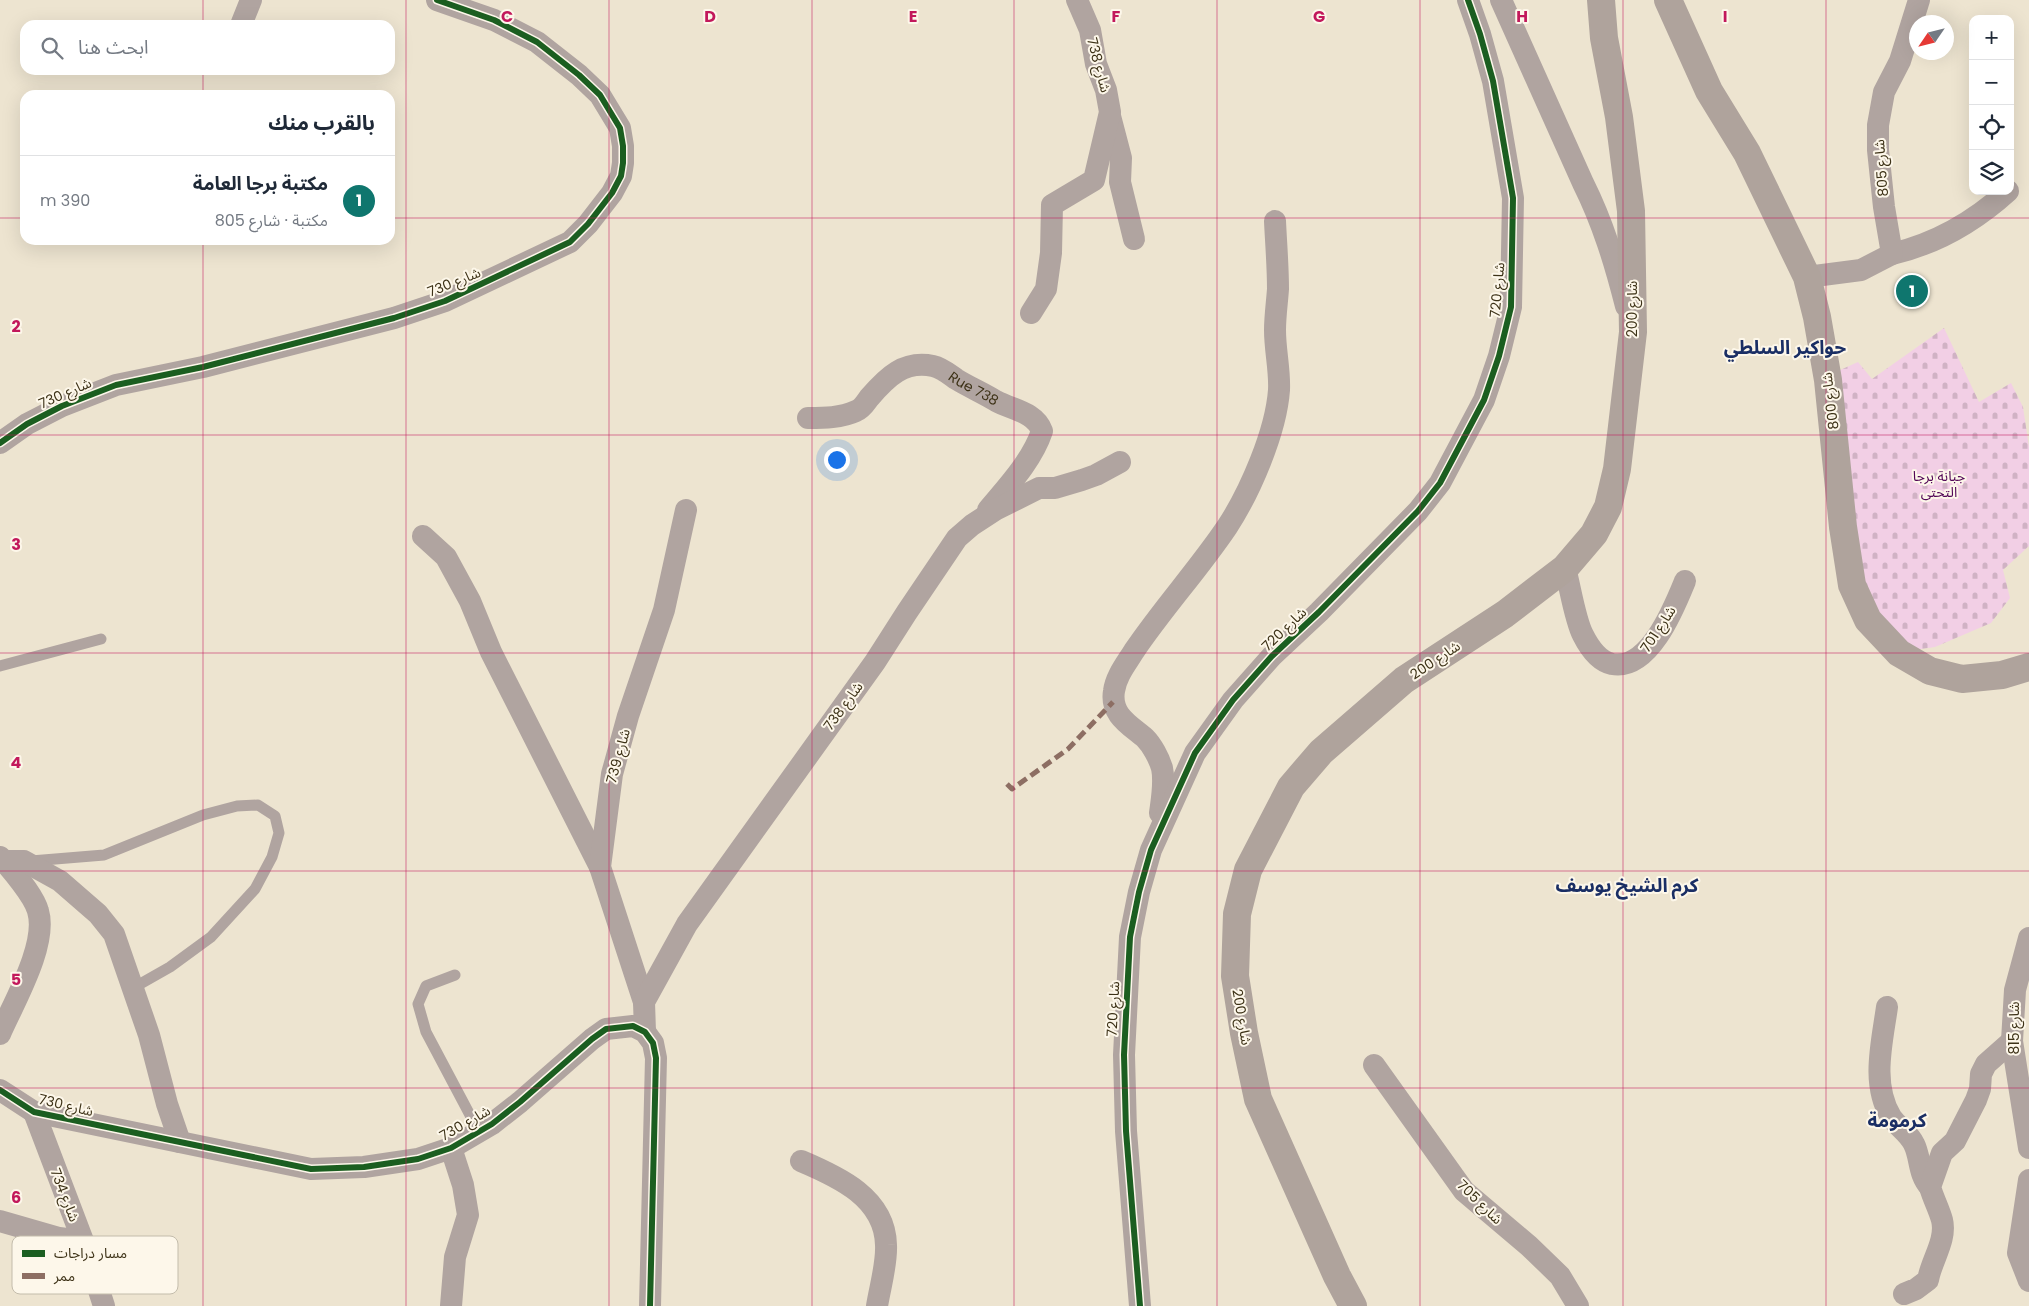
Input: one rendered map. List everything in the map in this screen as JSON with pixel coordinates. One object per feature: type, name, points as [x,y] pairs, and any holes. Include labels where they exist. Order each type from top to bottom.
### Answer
[{"type":"main road","name":"شارع 200","points":[[1353,1306],[1337,1276],[1258,1099],[1244,1033],[1235,976],[1237,914],[1248,870],[1291,787],[1321,752],[1404,680],[1504,614],[1565,568],[1594,534],[1608,507],[1617,469],[1633,332],[1631,211],[1619,117],[1604,38],[1601,0]]},
{"type":"main road","name":"شارع 800","points":[[1668,0],[1709,91],[1747,153],[1807,277],[1817,317],[1828,380],[1843,527],[1852,585],[1868,620],[1899,653],[1930,671],[1962,679],[2002,675],[2029,667]]},
{"type":"street","points":[[243,20],[251,0]]},
{"type":"street","name":"شارع 730","points":[[0,443],[27,424],[62,406],[116,385],[203,367],[394,318],[445,301],[570,242],[588,224],[612,193],[622,176],[623,146],[620,128],[600,95],[579,75],[537,42],[494,20],[437,0]]},
{"type":"street","name":"شارع 738","points":[[1077,0],[1090,30],[1096,64],[1106,90],[1107,122],[1120,158],[1120,182],[1134,239]]},
{"type":"street","name":"شارع 720","points":[[1140,1306],[1126,1131],[1124,1055],[1130,937],[1139,892],[1151,850],[1195,753],[1233,700],[1272,656],[1319,612],[1418,511],[1440,483],[1484,400],[1499,356],[1511,307],[1514,198],[1493,81],[1468,0]]},
{"type":"street","points":[[1501,0],[1579,175],[1598,213],[1611,250],[1633,332]]},
{"type":"street","name":"شارع 805","points":[[1892,254],[1884,207],[1878,150],[1878,125],[1884,92],[1900,61],[1919,0]]},
{"type":"street","points":[[1031,313],[1046,289],[1051,253],[1052,205],[1094,180],[1107,122]]},
{"type":"street","points":[[1807,277],[1861,270],[1892,254],[1913,249],[1961,226],[1988,208],[2003,195]]},
{"type":"street","points":[[1151,850],[1158,826],[1163,791],[1162,768],[1146,740],[1123,720],[1116,710],[1114,691],[1118,675],[1146,633],[1232,520],[1254,478],[1274,420],[1279,389],[1275,336],[1278,288],[1275,221]]},
{"type":"street","name":"Rue 738","points":[[808,418],[832,418],[858,410],[882,382],[903,367],[923,365],[934,366],[945,371],[957,380],[1003,405],[1032,416],[1042,431],[1039,440],[1014,478],[981,519]]},
{"type":"street","name":"شارع 738","points":[[644,1002],[687,924],[875,662],[957,538],[981,519],[1039,488],[1055,488],[1082,480],[1120,462]]},
{"type":"street","name":"شارع 739","points":[[644,1002],[600,867],[612,774],[628,716],[664,610],[686,510]]},
{"type":"street","points":[[423,536],[446,557],[470,601],[491,652],[600,867]]},
{"type":"street","name":"شارع 701","points":[[1565,568],[1582,635],[1595,654],[1606,662],[1620,665],[1634,661],[1644,654],[1671,614],[1685,580]]},
{"type":"street","points":[[2,859],[25,862],[60,881],[98,914],[114,934],[133,988],[180,1142]]},
{"type":"street","points":[[0,1034],[38,948],[40,923],[38,909],[2,859]]},
{"type":"street","name":"شارع 815","points":[[2029,938],[2015,990],[2012,1042],[2029,1148]]},
{"type":"street","points":[[644,1002],[645,1032],[653,1043],[656,1058],[650,1306]]},
{"type":"street","points":[[1887,1007],[1878,1074],[1892,1118],[1913,1140],[1924,1180],[1930,1186],[1942,1221],[1942,1236],[1930,1267],[1928,1280],[1916,1289],[1904,1294]]},
{"type":"street","name":"شارع 730","points":[[0,1090],[34,1112],[311,1168],[364,1168],[418,1159],[451,1148],[492,1124],[606,1029],[619,1026],[633,1026],[645,1032]]},
{"type":"street","points":[[1930,1186],[1942,1153],[1955,1140],[1976,1100],[1980,1090],[1981,1074],[1986,1064],[2012,1042]]},
{"type":"street","name":"شارع 705","points":[[1374,1065],[1464,1191],[1529,1246],[1560,1276],[1578,1306]]},
{"type":"street","name":"شارع 734","points":[[34,1112],[81,1236]]},
{"type":"street","points":[[451,1148],[463,1185],[468,1214],[456,1257],[451,1306]]},
{"type":"street","points":[[801,1161],[828,1172],[862,1194],[874,1207],[882,1220],[886,1247],[877,1306]]},
{"type":"street","points":[[2029,1180],[2018,1253],[2029,1281]]},
{"type":"street","points":[[0,1221],[52,1236]]},
{"type":"street","name":"شارع 734","points":[[100,1294],[104,1306]]},
{"type":"lane","points":[[0,666],[101,639]]},
{"type":"lane","points":[[25,862],[104,855],[203,816],[237,806],[258,806],[275,816],[279,833],[272,857],[255,889],[211,938],[170,967],[133,988]]},
{"type":"lane","points":[[455,975],[426,986],[418,1004],[426,1032],[479,1132]]},
{"type":"green space","name":"جبانة برجا التحتى","points":[[1944,328],[1979,402],[2011,383],[2023,407],[2029,447],[2029,546],[2003,570],[2010,598],[1991,623],[1935,647],[1914,650],[1895,636],[1859,582],[1838,371],[1858,362],[1872,379]]},
{"type":"marked path","points":[[1007,784],[1012,789],[1068,749],[1113,702]]},
{"type":"cycle path","points":[[0,443],[27,424],[62,406],[116,385],[203,367],[394,318],[445,301],[570,242],[588,224],[612,193],[621,176],[623,163],[620,128],[600,95],[579,75],[537,42],[494,20],[437,0]]},
{"type":"cycle path","points":[[1140,1306],[1126,1131],[1124,1055],[1130,937],[1139,892],[1151,850],[1195,753],[1233,700],[1272,656],[1319,612],[1418,511],[1440,483],[1484,400],[1499,356],[1511,307],[1513,198],[1493,81],[1468,0]]},
{"type":"cycle path","points":[[0,1090],[34,1112],[311,1169],[364,1167],[418,1159],[451,1148],[492,1124],[606,1029],[633,1026],[645,1032],[653,1043],[656,1058],[650,1306]]},
{"type":"place","name":"مكتبة برجا العامة","points":[[1912,291]]},
{"type":"district","name":"حواكير السلطي","points":[[1785,347]]},
{"type":"district","name":"كرم الشيخ يوسف","points":[[1627,885]]},
{"type":"district","name":"كرمومة","points":[[1897,1120]]}]
